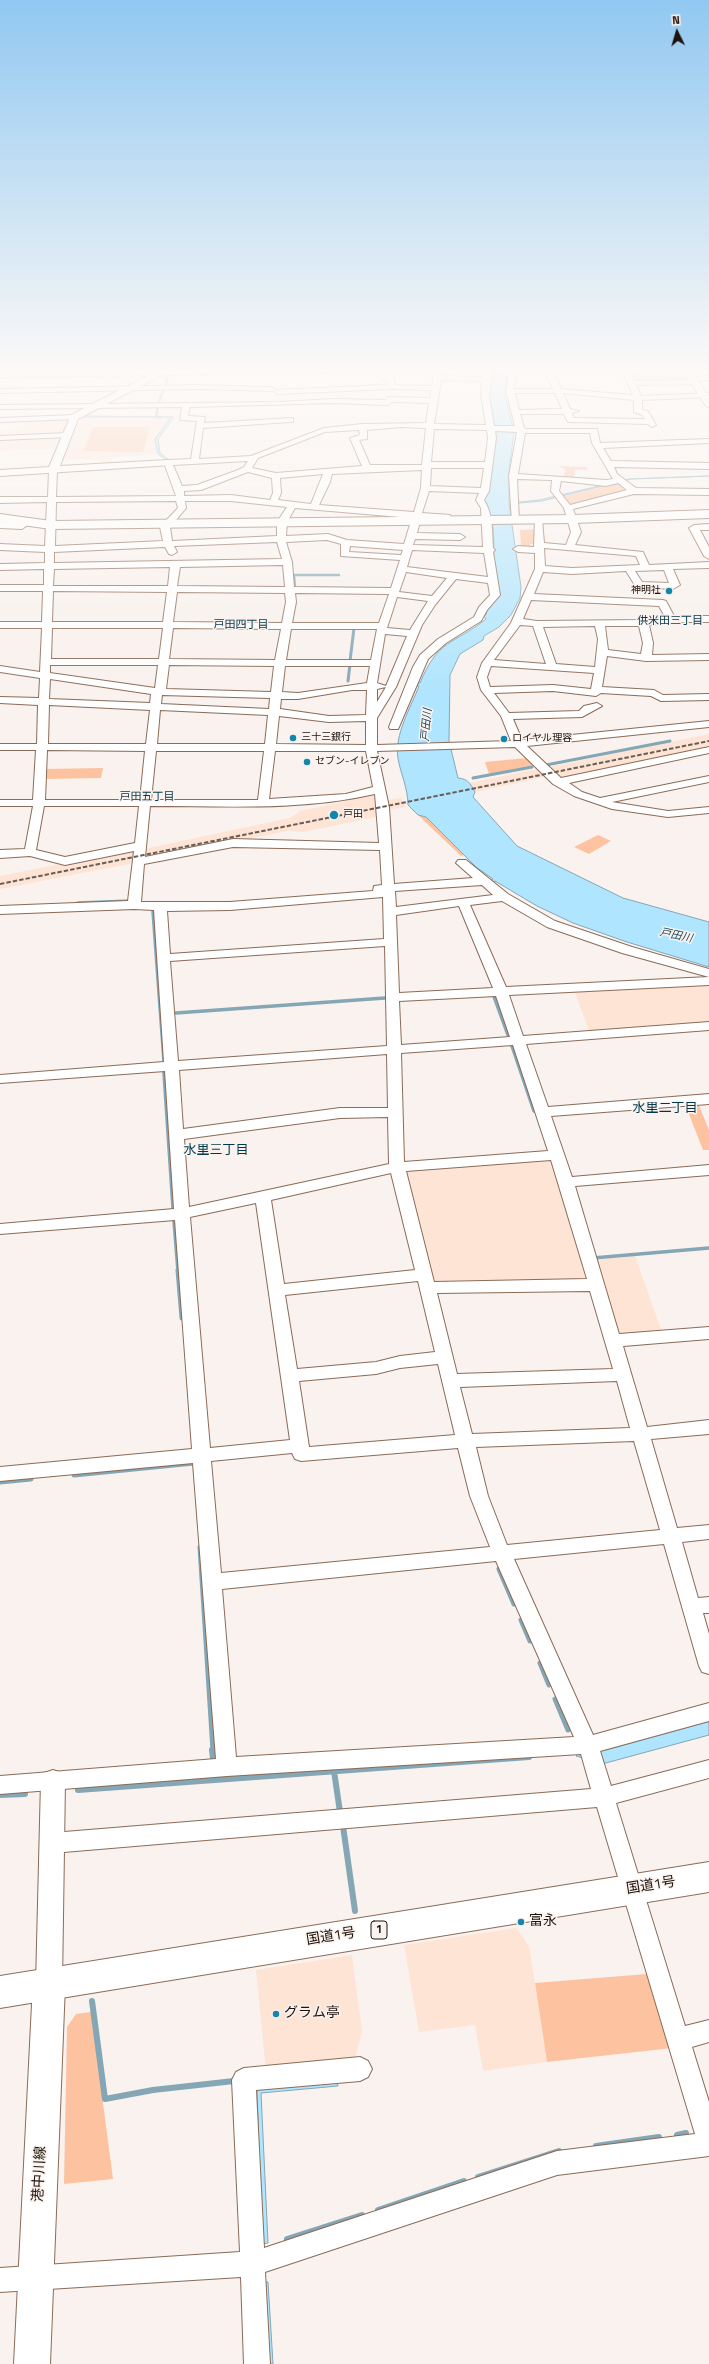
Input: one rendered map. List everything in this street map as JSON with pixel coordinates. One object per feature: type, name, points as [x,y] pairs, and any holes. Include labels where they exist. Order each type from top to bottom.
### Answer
[{"type":"main road","points":[[0,518],[51,525],[282,522],[387,518],[416,518],[447,521],[538,520],[571,514],[709,514]]},
{"type":"main road","name":"国道1号","points":[[0,1992],[709,1877]]},
{"type":"main road","name":"港中川線","points":[[32,2364],[49,1984]]},
{"type":"street","points":[[30,852],[39,803],[53,476]]},
{"type":"street","points":[[134,902],[151,748],[177,565],[163,534],[167,523],[182,508],[179,489],[174,476]]},
{"type":"street","points":[[179,489],[198,488],[228,476]]},
{"type":"street","points":[[273,502],[277,492],[276,476]]},
{"type":"street","points":[[313,508],[326,482],[327,476]]},
{"type":"street","points":[[426,476],[425,488],[402,569],[382,628],[374,663],[372,684],[371,748],[383,807],[390,912],[397,1167],[480,1496],[502,1554],[591,1753],[709,2140]]},
{"type":"street","points":[[394,727],[418,667],[424,657],[442,641],[478,618],[482,609],[495,595],[489,550],[488,520],[485,508],[480,500],[485,491],[486,476]]},
{"type":"street","points":[[513,476],[514,520]]},
{"type":"street","points":[[520,476],[606,483],[620,481]]},
{"type":"street","points":[[617,476],[620,481],[634,491]]},
{"type":"street","points":[[557,478],[554,486],[558,497],[571,514],[576,532],[569,548]]},
{"type":"street","points":[[425,488],[485,491]]},
{"type":"street","points":[[571,514],[634,491],[709,492]]},
{"type":"street","points":[[0,500],[231,498],[273,502],[387,518]]},
{"type":"street","points":[[263,803],[280,662],[291,589],[287,562],[281,539],[282,522],[292,505]]},
{"type":"street","points":[[538,520],[540,530],[538,547],[541,552],[540,569],[516,621],[487,663],[482,677],[486,690],[506,716],[518,744],[557,782],[578,794],[597,801],[638,811],[668,814],[709,810]]},
{"type":"street","points":[[0,525],[22,526],[27,522]]},
{"type":"street","points":[[223,523],[224,542]]},
{"type":"street","points":[[709,527],[694,528],[709,556]]},
{"type":"street","points":[[411,536],[460,537]]},
{"type":"street","points":[[0,547],[50,549],[328,537],[346,543],[489,550]]},
{"type":"street","points":[[346,543],[344,554],[405,558]]},
{"type":"street","points":[[518,549],[538,547],[569,548],[640,554],[646,568]]},
{"type":"street","points":[[0,567],[49,568],[287,562]]},
{"type":"street","points":[[540,569],[572,571],[709,565]]},
{"type":"street","points":[[630,569],[639,585],[652,587],[675,585],[667,567]]},
{"type":"street","points":[[402,569],[494,581]]},
{"type":"street","points":[[371,718],[385,701],[413,633],[433,599],[454,576]]},
{"type":"street","points":[[652,587],[660,603]]},
{"type":"street","points":[[0,588],[291,589],[394,592],[433,599]]},
{"type":"street","points":[[527,597],[663,603],[671,619]]},
{"type":"street","points":[[516,621],[537,624],[599,622],[643,623],[671,619],[709,619]]},
{"type":"street","points":[[486,690],[553,688],[596,693],[603,652],[603,630],[599,622]]},
{"type":"street","points":[[643,623],[648,643],[646,658]]},
{"type":"street","points":[[537,624],[552,667]]},
{"type":"street","points":[[0,625],[286,625],[382,628],[413,633]]},
{"type":"street","points":[[603,652],[646,658],[709,657]]},
{"type":"street","points":[[0,669],[45,670],[164,662],[374,663]]},
{"type":"street","points":[[487,663],[600,670]]},
{"type":"street","points":[[0,664],[45,670],[159,690],[277,693],[372,684],[393,684]]},
{"type":"street","points":[[596,690],[654,694],[661,698],[709,697]]},
{"type":"street","points":[[0,708],[4,700],[274,712],[329,718],[371,718]]},
{"type":"street","points":[[506,716],[582,714],[588,708],[598,706]]},
{"type":"street","points":[[0,747],[390,748],[457,746],[518,744],[709,724]]},
{"type":"street","points":[[557,782],[709,750]]},
{"type":"street","points":[[597,801],[709,779]]},
{"type":"street","points":[[0,803],[263,803],[346,797],[379,789]]},
{"type":"street","points":[[138,862],[232,843],[386,847]]},
{"type":"street","points":[[0,854],[30,852],[65,861],[140,846]]},
{"type":"street","points":[[462,863],[504,897],[551,924],[627,950],[709,973]]},
{"type":"street","points":[[134,902],[160,907],[230,906],[485,881]]},
{"type":"street","points":[[0,910],[134,902],[186,903],[388,891]]},
{"type":"street","points":[[390,912],[504,897]]},
{"type":"street","points":[[463,902],[501,990],[566,1182],[670,1536],[700,1606],[709,1666]]},
{"type":"street","points":[[160,907],[182,1214],[227,1767]]},
{"type":"street","points":[[164,958],[391,942]]},
{"type":"street","points":[[392,997],[501,990],[709,981]]},
{"type":"street","points":[[0,1079],[709,1026]]},
{"type":"street","points":[[543,1112],[709,1099]]},
{"type":"street","points":[[176,1135],[340,1113],[396,1112]]},
{"type":"street","points":[[0,1229],[182,1214],[263,1198],[397,1167],[557,1155]]},
{"type":"street","points":[[566,1182],[709,1170]]},
{"type":"street","points":[[263,1198],[301,1454],[466,1441],[639,1434],[709,1427]]},
{"type":"street","points":[[277,1290],[425,1282],[596,1285]]},
{"type":"street","points":[[612,1341],[709,1333]]},
{"type":"street","points":[[290,1376],[376,1368],[400,1362],[444,1357]]},
{"type":"street","points":[[450,1380],[622,1375]]},
{"type":"street","points":[[0,1474],[201,1453],[300,1446]]},
{"type":"street","points":[[212,1582],[709,1532]]},
{"type":"street","points":[[0,1785],[227,1767],[591,1753],[709,1712]]},
{"type":"street","points":[[52,1843],[605,1796],[709,1769]]},
{"type":"street","points":[[49,1984],[53,1781]]},
{"type":"street","points":[[678,2039],[709,2031]]},
{"type":"street","points":[[257,2364],[244,2080],[360,2069]]},
{"type":"street","points":[[0,2280],[35,2276],[252,2264],[557,2163],[709,2144]]},
{"type":"shaded area","points":[[564,476],[574,476],[574,478],[564,478]]},
{"type":"shaded area","points":[[618,483],[629,491],[573,505],[569,505],[561,497]]},
{"type":"shaded area","points":[[538,529],[536,544],[531,544],[528,549],[521,547],[520,530]]},
{"type":"shaded area","points":[[709,734],[709,747],[559,778],[545,768]]},
{"type":"shaded area","points":[[527,758],[534,765],[489,774],[485,762]]},
{"type":"shaded area","points":[[103,768],[101,778],[44,779],[44,769]]},
{"type":"shaded area","points":[[540,768],[548,776],[475,792],[470,783]]},
{"type":"shaded area","points":[[373,793],[380,816],[304,832],[288,831],[143,859],[144,849],[290,818],[300,811],[347,801],[346,799]]},
{"type":"shaded area","points":[[401,798],[405,807],[390,810],[387,800]]},
{"type":"shaded area","points":[[418,815],[426,817],[464,855],[461,856]]},
{"type":"shaded area","points":[[598,835],[611,841],[589,854],[574,847]]},
{"type":"shaded area","points":[[135,849],[134,863],[0,889],[0,876]]},
{"type":"shaded area","points":[[709,984],[709,1022],[589,1031],[574,989]]},
{"type":"shaded area","points":[[698,1103],[709,1130],[709,1150],[703,1150],[685,1104]]},
{"type":"shaded area","points":[[551,1159],[554,1161],[586,1280],[432,1287],[402,1171]]},
{"type":"shaded area","points":[[635,1256],[662,1332],[617,1334],[594,1260]]},
{"type":"shaded area","points":[[516,1928],[529,1946],[547,2062],[483,2071],[475,2025],[419,2032],[404,1945]]},
{"type":"shaded area","points":[[352,1955],[362,2031],[354,2063],[266,2071],[256,1970]]},
{"type":"shaded area","points":[[647,1974],[672,2048],[547,2062],[535,1983]]},
{"type":"shaded area","points":[[91,2012],[113,2179],[64,2184],[67,2027],[76,2014]]},
{"type":"water","name":"戸田川","points":[[488,476],[509,476],[509,503],[539,500],[629,479],[701,476],[631,479],[542,501],[509,504],[521,587],[520,598],[511,615],[499,627],[484,636],[483,640],[460,654],[450,675],[449,741],[458,778],[466,780],[470,784],[475,792],[473,797],[517,846],[623,898],[709,922],[709,967],[627,942],[573,923],[537,906],[495,881],[492,883],[490,881],[493,879],[476,867],[426,817],[418,815],[408,805],[407,792],[399,763],[397,749],[401,731],[419,686],[415,686],[415,683],[420,683],[433,658],[440,650],[486,619],[483,615],[486,615],[487,610],[499,595],[494,563],[492,524],[483,501]]},
{"type":"water","points":[[709,1722],[709,1735],[602,1764],[576,1756],[581,1751],[601,1751]]},
{"type":"water","points":[[337,2082],[338,2086],[261,2093],[268,2243],[262,2244],[257,2089]]},
{"type":"water","points":[[265,2282],[268,2282],[273,2364],[269,2364]]},
{"type":"waterway","points":[[295,588],[294,575],[339,575]]},
{"type":"waterway","points":[[350,661],[354,628]]},
{"type":"waterway","points":[[348,681],[350,664]]},
{"type":"waterway","points":[[546,765],[670,741]]},
{"type":"waterway","points":[[473,778],[532,767]]},
{"type":"waterway","points":[[78,903],[131,901]]},
{"type":"waterway","points":[[153,911],[164,1061]]},
{"type":"waterway","points":[[493,994],[508,1035]]},
{"type":"waterway","points":[[176,1013],[385,998]]},
{"type":"waterway","points":[[512,1046],[534,1111]]},
{"type":"waterway","points":[[164,1073],[173,1208]]},
{"type":"waterway","points":[[174,1221],[178,1271]]},
{"type":"waterway","points":[[593,1258],[709,1248]]},
{"type":"waterway","points":[[178,1270],[182,1318]]},
{"type":"waterway","points":[[74,1475],[194,1463]]},
{"type":"waterway","points":[[0,1482],[31,1479]]},
{"type":"waterway","points":[[200,1547],[213,1751]]},
{"type":"waterway","points":[[499,1569],[514,1604]]},
{"type":"waterway","points":[[521,1620],[530,1641]]},
{"type":"waterway","points":[[540,1663],[549,1685]]},
{"type":"waterway","points":[[555,1699],[568,1730]]},
{"type":"waterway","points":[[212,1750],[213,1759]]},
{"type":"waterway","points":[[334,1771],[529,1757]]},
{"type":"waterway","points":[[78,1790],[334,1771]]},
{"type":"waterway","points":[[334,1771],[340,1812]]},
{"type":"waterway","points":[[0,1795],[25,1794]]},
{"type":"waterway","points":[[343,1826],[355,1911]]},
{"type":"waterway","points":[[92,2001],[105,2099],[153,2090],[234,2081]]},
{"type":"waterway","points":[[677,2135],[686,2133]]},
{"type":"waterway","points":[[596,2146],[659,2137]]},
{"type":"waterway","points":[[478,2177],[559,2151]]},
{"type":"waterway","points":[[378,2210],[464,2181]]},
{"type":"waterway","points":[[287,2239],[362,2215]]},
{"type":"railway","points":[[0,884],[709,741]]},
{"type":"place","name":"神明社","points":[[669,591]]},
{"type":"place","name":"三十三銀行","points":[[293,738]]},
{"type":"place","name":"ロイヤル理容","points":[[504,739]]},
{"type":"place","name":"セブン-イレブン","points":[[307,762]]},
{"type":"place","name":"戸田","points":[[334,815]]},
{"type":"place","name":"富永","points":[[521,1922]]},
{"type":"place","name":"グラム亭","points":[[276,2014]]},
{"type":"district","name":"供米田三丁目","points":[[670,621]]},
{"type":"district","name":"戸田四丁目","points":[[241,625]]},
{"type":"district","name":"戸田五丁目","points":[[147,797]]},
{"type":"district","name":"水里二丁目","points":[[665,1109]]},
{"type":"district","name":"水里三丁目","points":[[216,1151]]}]
